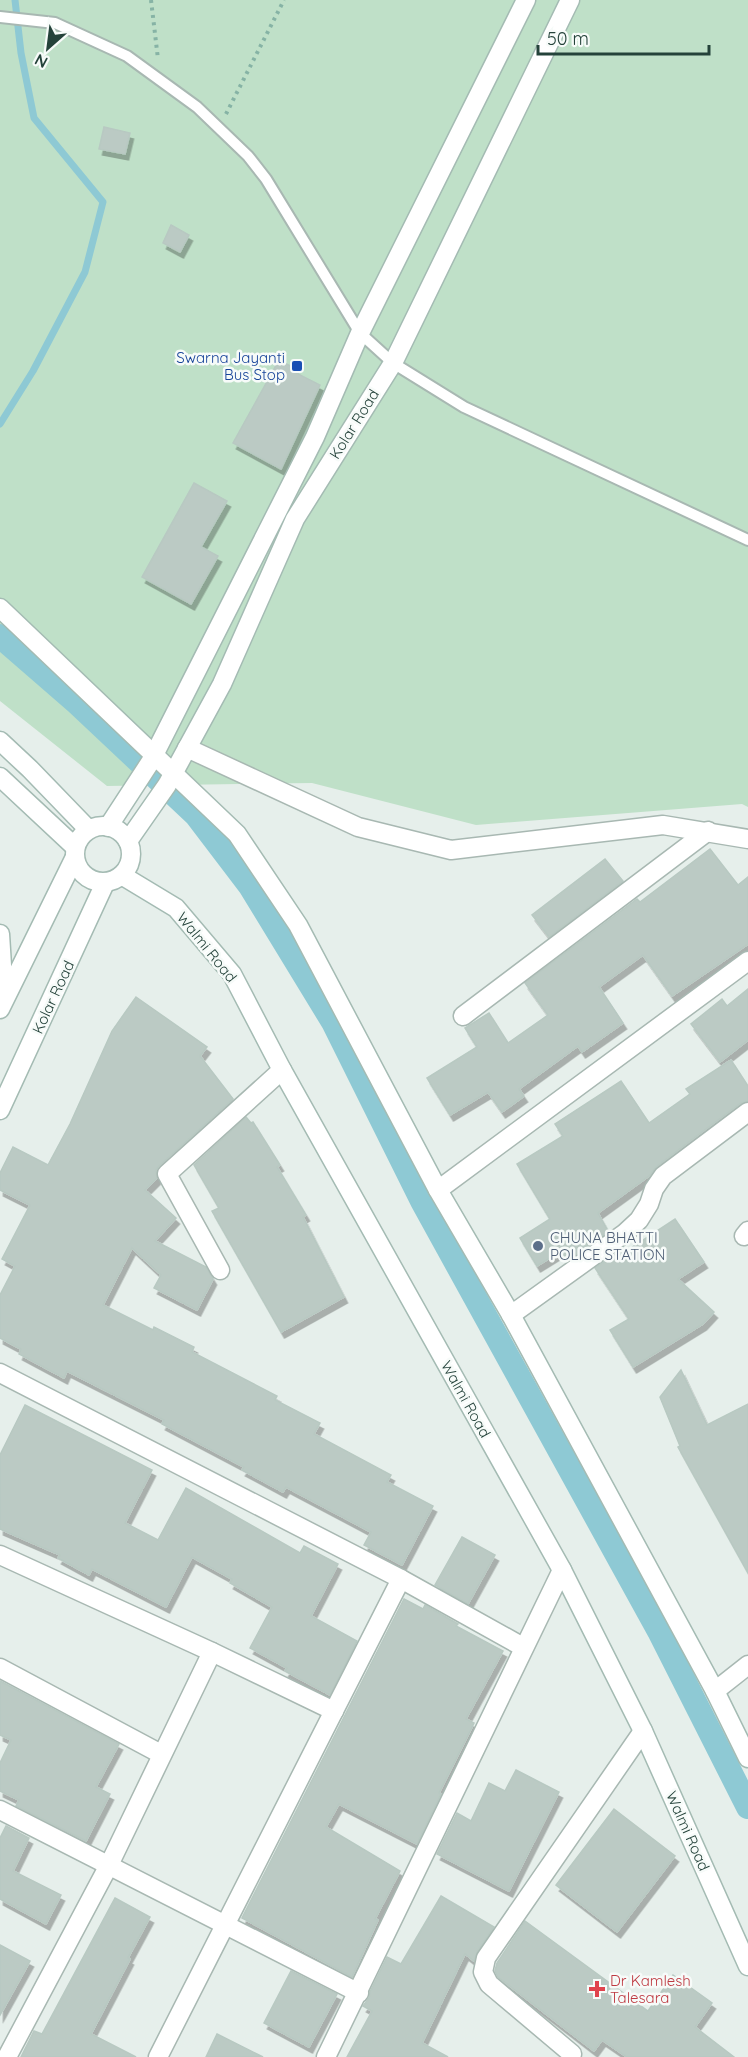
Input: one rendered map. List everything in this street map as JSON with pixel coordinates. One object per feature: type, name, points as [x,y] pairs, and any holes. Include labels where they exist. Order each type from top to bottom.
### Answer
[{"type":"street","name":"Kolar Road","points":[[108,826],[152,758],[315,437],[360,333],[526,0]]},
{"type":"street","name":"Kolar Road","points":[[128,841],[170,779],[222,684],[296,519],[393,363],[570,0]]},
{"type":"street","points":[[0,608],[152,758],[170,779],[237,834],[298,925],[438,1190],[511,1316],[715,1691],[748,1758]]},
{"type":"street","points":[[0,741],[88,829]]},
{"type":"street","points":[[187,748],[358,827],[451,850],[663,825],[748,839]]},
{"type":"street","points":[[0,777],[74,853],[78,869],[85,877],[94,882],[115,881],[123,876],[132,854],[128,841],[121,833],[108,826],[88,829],[80,837],[74,853],[2,1004]]},
{"type":"street","points":[[464,1016],[708,831]]},
{"type":"street","name":"Walmi Road","points":[[123,876],[176,908],[232,974],[282,1070],[561,1569],[644,1731],[747,1961]]},
{"type":"street","name":"Kolar Road","points":[[0,1110],[105,883]]},
{"type":"street","points":[[0,934],[2,1004]]},
{"type":"street","points":[[438,1190],[748,961]]},
{"type":"street","points":[[220,1270],[167,1174],[282,1070]]},
{"type":"street","points":[[511,1316],[625,1233],[639,1220],[663,1176],[748,1112]]},
{"type":"street","points":[[0,1373],[401,1579],[523,1647]]},
{"type":"street","points":[[0,1555],[212,1652],[334,1711]]},
{"type":"street","points":[[326,2057],[561,1569]]},
{"type":"street","points":[[158,2057],[401,1579]]},
{"type":"street","points":[[7,2057],[109,1866],[212,1652]]},
{"type":"street","points":[[715,1691],[748,1665]]},
{"type":"street","points":[[0,1668],[161,1754]]},
{"type":"street","points":[[572,2054],[489,1984],[483,1972],[486,1958],[644,1731]]},
{"type":"street","points":[[0,1810],[358,1993]]},
{"type":"lane","points":[[0,17],[55,23],[127,56],[196,106],[248,156],[266,179],[360,333],[393,363],[464,407],[748,540]]},
{"type":"path","points":[[151,0],[161,80]]},
{"type":"path","points":[[219,128],[284,0]]},
{"type":"green space","points":[[0,0],[748,0],[748,807],[742,804],[476,825],[312,783],[107,786],[0,701]]},
{"type":"building","points":[[104,127],[130,133],[125,154],[99,149]]},
{"type":"building","points":[[171,225],[189,235],[180,252],[163,243]]},
{"type":"building","points":[[279,360],[296,369],[294,372],[320,385],[281,469],[233,443]]},
{"type":"building","points":[[194,483],[227,501],[201,547],[218,556],[191,604],[142,577]]},
{"type":"building","points":[[710,849],[738,885],[748,877],[748,944],[672,996],[643,955],[599,987],[623,1023],[582,1052],[578,1046],[519,1089],[524,1096],[502,1112],[488,1092],[450,1115],[427,1078],[477,1047],[465,1028],[489,1013],[508,1043],[548,1015],[525,983],[637,899],[640,902]]},
{"type":"building","points":[[605,859],[623,881],[549,937],[532,915]]},
{"type":"building","points":[[748,989],[748,1040],[720,1062],[691,1024],[722,999],[727,1006]]},
{"type":"building","points":[[136,997],[207,1047],[200,1056],[233,1099],[159,1166],[156,1170],[157,1178],[145,1190],[176,1218],[155,1241],[206,1267],[213,1279],[197,1310],[154,1288],[161,1275],[132,1248],[103,1305],[194,1347],[192,1352],[277,1396],[275,1400],[320,1423],[314,1434],[391,1475],[387,1482],[433,1506],[402,1565],[364,1545],[371,1532],[286,1487],[283,1492],[242,1470],[244,1467],[162,1424],[164,1420],[67,1371],[64,1378],[19,1354],[21,1349],[0,1338],[0,1295],[15,1266],[2,1259],[30,1205],[0,1190],[0,1173],[13,1147],[48,1165],[70,1124],[112,1031]]},
{"type":"building","points":[[731,1060],[748,1086],[748,1101],[741,1103],[706,1129],[656,1167],[649,1176],[598,1213],[608,1231],[567,1261],[561,1251],[537,1266],[520,1238],[550,1219],[517,1164],[563,1136],[555,1124],[621,1081],[649,1123],[690,1094],[686,1089]]},
{"type":"building","points":[[246,1117],[251,1123],[253,1122],[280,1165],[277,1167],[306,1215],[303,1217],[344,1297],[281,1332],[212,1211],[219,1208],[194,1165]]},
{"type":"building","points":[[675,1219],[704,1262],[678,1279],[714,1312],[703,1324],[633,1367],[610,1330],[629,1319],[595,1268],[620,1251],[622,1254]]},
{"type":"building","points":[[681,1370],[707,1425],[748,1404],[748,1573],[678,1447],[680,1446],[660,1397]]},
{"type":"building","points":[[25,1405],[152,1470],[125,1523],[158,1540],[186,1488],[300,1553],[304,1546],[338,1564],[311,1616],[357,1641],[330,1695],[285,1671],[287,1668],[250,1648],[272,1607],[230,1583],[232,1579],[192,1557],[166,1607],[92,1569],[89,1575],[58,1558],[60,1555],[0,1529],[0,1455]]},
{"type":"building","points":[[462,1537],[495,1555],[468,1604],[435,1585]]},
{"type":"building","points":[[404,1599],[423,1609],[425,1605],[458,1624],[456,1626],[503,1651],[466,1719],[474,1723],[439,1793],[441,1794],[417,1844],[339,1804],[326,1827],[400,1871],[375,1919],[378,1920],[352,1977],[242,1918]]},
{"type":"building","points":[[0,1681],[119,1744],[96,1787],[110,1794],[86,1841],[16,1806],[19,1800],[0,1791],[0,1763],[11,1740],[0,1735]]},
{"type":"building","points":[[516,1770],[559,1792],[509,1891],[437,1854],[457,1813],[471,1821],[489,1783],[505,1791]]},
{"type":"building","points":[[614,1809],[675,1856],[617,1932],[556,1885]]},
{"type":"building","points":[[6,1826],[29,1838],[13,1871],[61,1895],[46,1924],[0,1899],[0,1838]]},
{"type":"building","points":[[441,1896],[494,1927],[477,1952],[474,1961],[465,1954],[422,2043],[448,2057],[347,2057],[372,2011],[363,2006],[369,1998],[387,1957],[401,1964]]},
{"type":"building","points":[[115,1898],[150,1917],[91,2034],[136,2057],[21,2057],[34,2031],[42,2034]]},
{"type":"building","points":[[525,1921],[648,2011],[673,1975],[712,2003],[695,2027],[734,2057],[627,2057],[602,2040],[594,2051],[498,1977],[495,1971],[497,1963]]},
{"type":"building","points":[[0,1945],[30,1961],[0,2015]]},
{"type":"building","points":[[291,1971],[337,1994],[309,2047],[264,2023]]},
{"type":"building","points":[[217,2034],[263,2057],[206,2057]]},
{"type":"waterway","points":[[0,424],[33,371],[85,272],[103,202],[34,118],[21,53],[15,0]]},
{"type":"waterway","points":[[0,636],[77,703],[196,815],[250,886],[333,1022],[422,1201],[660,1633],[748,1807]]},
{"type":"place","name":"Swarna Jayanti Bus Stop","points":[[297,366]]},
{"type":"place","name":"CHUNA BHATTI POLICE STATION","points":[[538,1246]]},
{"type":"place","name":"Dr Kamlesh Talesara","points":[[597,1989]]}]
